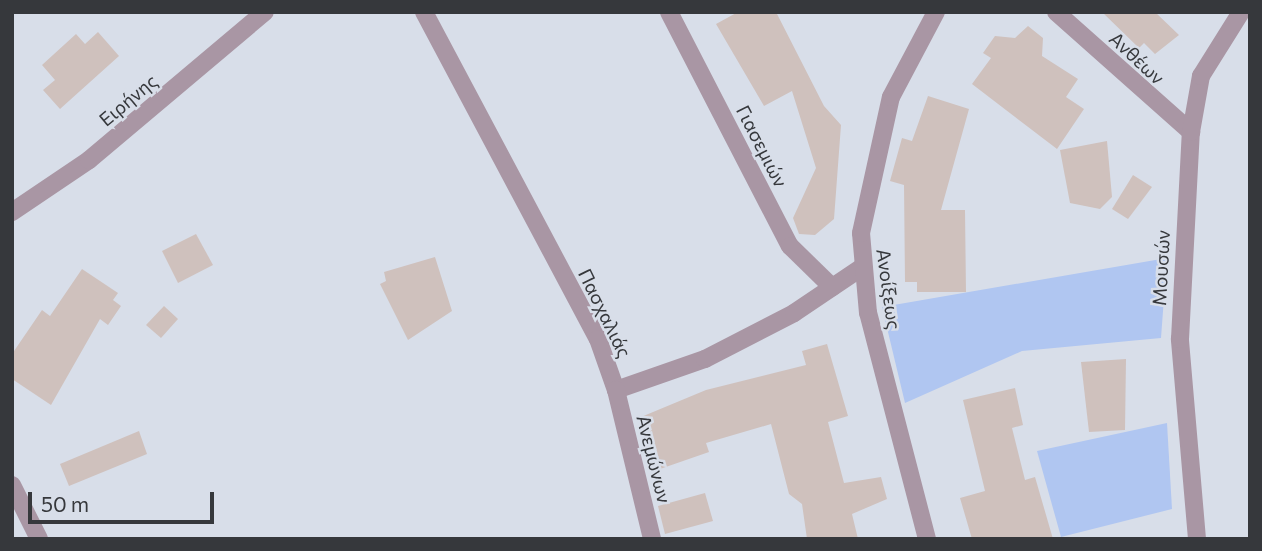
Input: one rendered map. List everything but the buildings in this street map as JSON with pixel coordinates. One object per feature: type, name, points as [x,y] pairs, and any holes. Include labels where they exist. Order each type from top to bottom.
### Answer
[{"type":"street","name":"Ειρήνης","points":[[12,212],[89,160],[265,12]]},
{"type":"street","name":"Πασχαλιάς","points":[[424,12],[598,339],[616,390],[705,359],[861,268]]},
{"type":"street","name":"Γιασεμιών","points":[[669,12],[790,246],[832,287]]},
{"type":"street","name":"Ανοίξεως","points":[[927,539],[861,268],[879,134],[904,65],[936,12]]},
{"type":"street","name":"Ανθέων","points":[[1056,12],[1191,132]]},
{"type":"street","name":"Μουσών","points":[[1198,539],[1180,339],[1191,132],[1201,76],[1241,12]]},
{"type":"street","name":"Ανεμώνων","points":[[616,390],[652,539]]},
{"type":"street","points":[[12,485],[38,539]]},
{"type":"shaded area","points":[[1167,258],[1161,338],[1022,351],[905,403],[882,307]]},
{"type":"shaded area","points":[[1167,423],[1172,509],[1061,537],[1037,451]]}]
